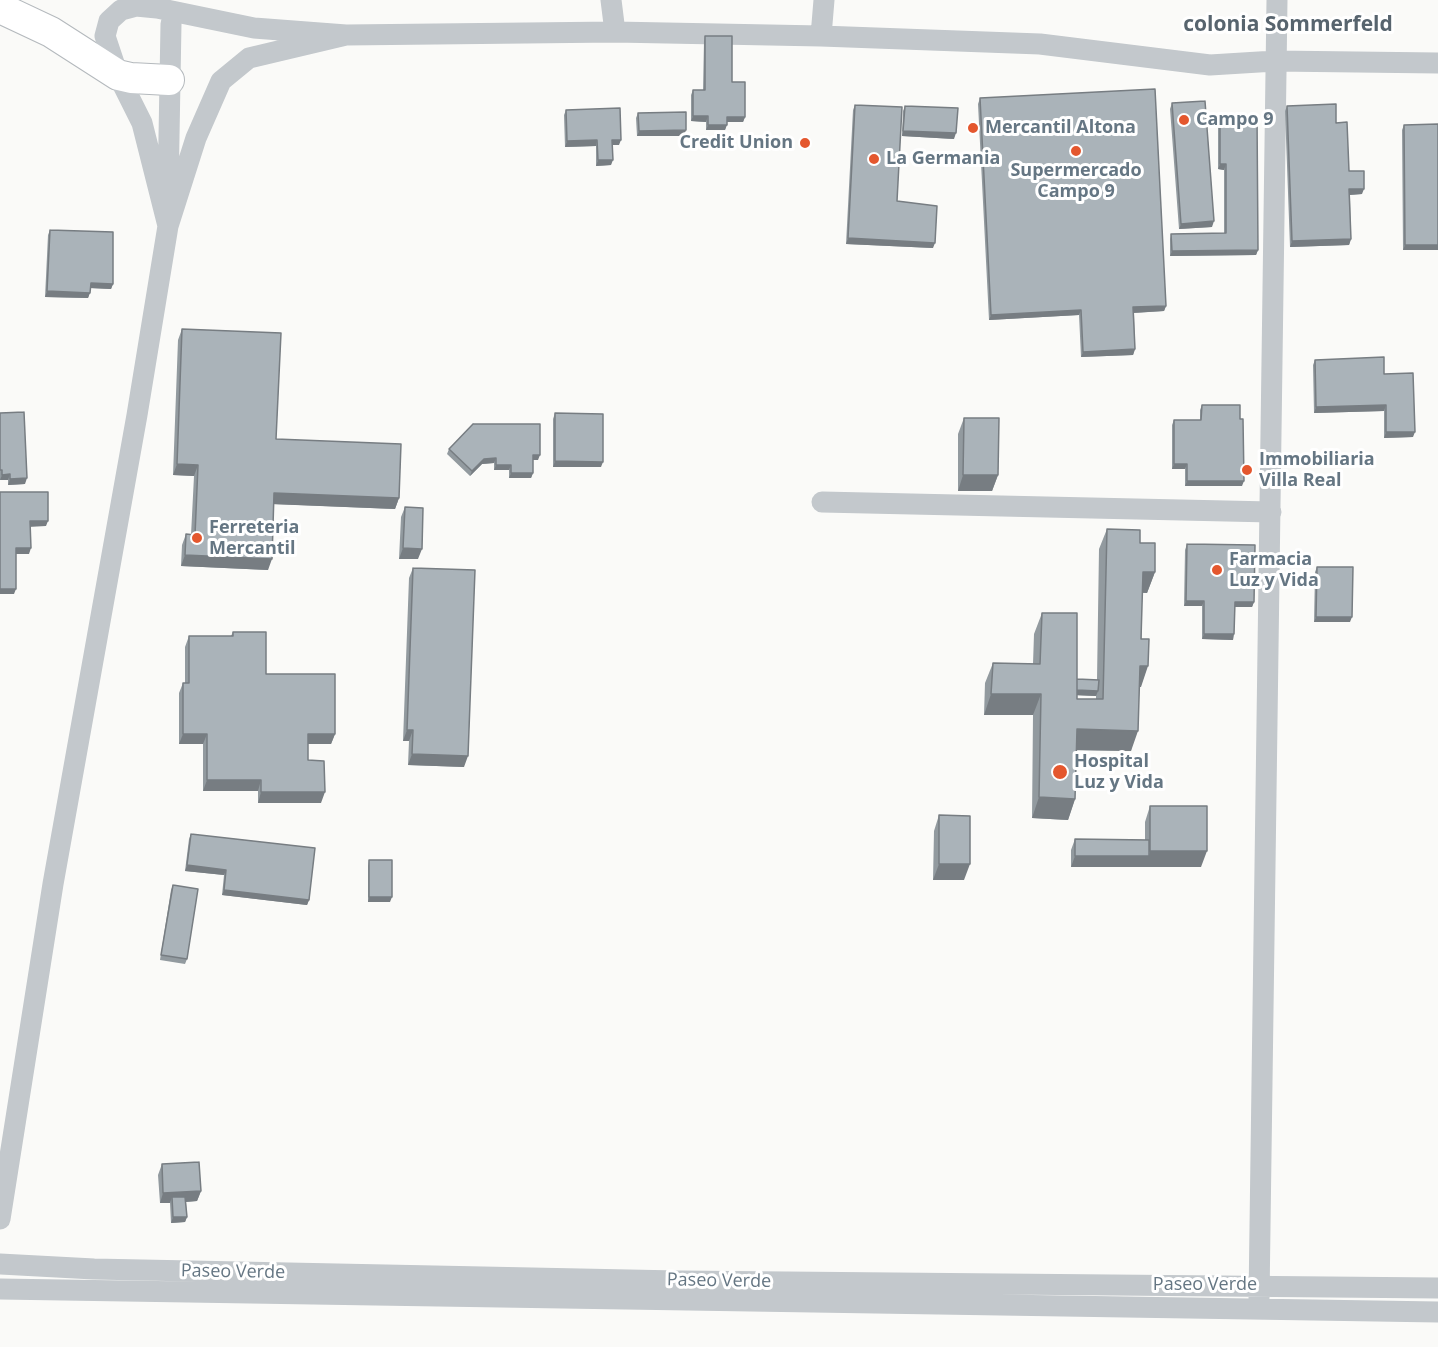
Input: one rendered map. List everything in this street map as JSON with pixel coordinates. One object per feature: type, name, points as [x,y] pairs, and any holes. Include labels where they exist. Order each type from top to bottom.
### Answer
[{"type":"highway","points":[[0,1],[15,0]]},
{"type":"highway","points":[[0,8],[51,32],[118,75],[169,80]]},
{"type":"street","points":[[611,0],[615,32]]},
{"type":"street","points":[[821,36],[824,0]]},
{"type":"street","points":[[1259,1309],[1277,0]]},
{"type":"street","points":[[168,226],[142,123],[118,75],[105,36],[109,21],[121,10],[136,6],[157,8],[254,28],[346,35],[615,32],[821,36],[1040,44],[1210,65],[1275,61],[1438,63]]},
{"type":"street","points":[[168,226],[171,24]]},
{"type":"street","points":[[0,1219],[51,895],[135,426],[168,226],[196,138],[221,81],[249,58],[346,35]]},
{"type":"street","points":[[822,502],[1271,512]]},
{"type":"street","name":"Paseo Verde","points":[[0,1264],[678,1290],[1259,1309],[1438,1312]]},
{"type":"street","name":"Paseo Verde","points":[[0,1289],[678,1290],[1259,1285],[1438,1288]]},
{"type":"building","points":[[705,36],[732,36],[732,82],[745,82],[745,117],[727,117],[727,125],[708,125],[708,116],[693,116],[693,90],[705,90]]},
{"type":"building","points":[[1155,89],[1166,306],[1133,307],[1135,349],[1083,352],[1081,310],[991,315],[980,98]]},
{"type":"building","points":[[1205,101],[1214,221],[1181,224],[1172,103]]},
{"type":"building","points":[[1336,104],[1336,123],[1347,122],[1349,171],[1364,171],[1364,189],[1349,189],[1351,239],[1292,241],[1287,106]]},
{"type":"building","name":"La Germania","points":[[855,105],[902,107],[897,201],[937,206],[935,243],[848,238]]},
{"type":"building","points":[[905,106],[958,108],[956,133],[903,131]]},
{"type":"building","points":[[620,108],[621,140],[612,140],[613,160],[598,160],[597,140],[567,141],[566,110]]},
{"type":"building","points":[[686,112],[686,130],[639,131],[638,113]]},
{"type":"building","points":[[1220,115],[1257,115],[1258,250],[1172,251],[1171,234],[1226,233],[1226,164],[1220,164]]},
{"type":"building","points":[[1438,124],[1438,245],[1405,245],[1404,125]]},
{"type":"building","points":[[50,230],[113,232],[113,284],[91,283],[90,293],[47,291]]},
{"type":"building","points":[[182,329],[281,333],[276,439],[401,444],[399,498],[274,493],[272,559],[185,555],[186,534],[195,535],[198,465],[177,464]]},
{"type":"building","points":[[1384,357],[1384,374],[1413,373],[1415,432],[1386,432],[1386,405],[1316,407],[1315,360]]},
{"type":"building","points":[[1202,405],[1240,405],[1240,419],[1243,419],[1244,481],[1187,481],[1187,464],[1174,464],[1174,420],[1201,420]]},
{"type":"building","points":[[24,412],[27,478],[10,479],[10,474],[2,475],[2,470],[0,470],[0,413]]},
{"type":"building","points":[[555,413],[603,414],[603,462],[555,461]]},
{"type":"building","points":[[964,418],[999,418],[998,475],[963,475]]},
{"type":"building","points":[[473,424],[540,424],[540,455],[533,455],[533,473],[511,473],[511,465],[496,465],[496,458],[484,459],[472,471],[449,449]]},
{"type":"building","points":[[0,492],[48,492],[48,521],[30,521],[31,548],[16,548],[16,589],[0,589]]},
{"type":"building","points":[[405,507],[423,508],[422,549],[403,548]]},
{"type":"building","points":[[1107,529],[1140,530],[1140,543],[1155,543],[1155,572],[1143,572],[1141,639],[1149,639],[1148,666],[1140,666],[1138,731],[1077,729],[1075,799],[1039,797],[1041,694],[991,694],[993,663],[1040,664],[1042,613],[1077,613],[1077,699],[1103,699]]},
{"type":"building","points":[[1187,544],[1255,545],[1254,602],[1235,602],[1234,634],[1204,634],[1204,601],[1186,601]]},
{"type":"building","points":[[1317,567],[1353,567],[1352,617],[1316,617]]},
{"type":"building","points":[[413,568],[475,570],[468,756],[412,754],[413,730],[407,730]]},
{"type":"building","points":[[233,632],[266,632],[266,674],[335,674],[335,734],[308,734],[308,760],[324,761],[325,792],[261,792],[261,780],[207,780],[207,734],[183,734],[183,683],[189,683],[189,636],[233,636]]},
{"type":"building","points":[[1077,679],[1099,680],[1098,691],[1077,690]]},
{"type":"building","points":[[1150,806],[1207,806],[1207,851],[1150,851]]},
{"type":"building","points":[[939,815],[970,816],[970,864],[939,864]]},
{"type":"building","points":[[191,834],[315,848],[309,900],[224,890],[226,870],[187,865]]},
{"type":"building","points":[[1075,839],[1149,840],[1149,856],[1075,856]]},
{"type":"building","points":[[369,860],[392,860],[392,897],[369,897]]},
{"type":"building","points":[[173,885],[198,889],[187,959],[161,955]]},
{"type":"building","points":[[199,1162],[201,1191],[163,1193],[162,1164]]},
{"type":"building","points":[[172,1197],[185,1197],[187,1217],[173,1217]]},
{"type":"place","name":"Campo 9","points":[[1184,120]]},
{"type":"place","name":"Mercantil Altona","points":[[973,128]]},
{"type":"place","name":"Credit Union","points":[[805,143]]},
{"type":"place","name":"Supermercado Campo 9","points":[[1076,151]]},
{"type":"place","name":"La Germania","points":[[874,159]]},
{"type":"place","name":"Immobiliaria Villa Real","points":[[1247,470]]},
{"type":"place","name":"Ferreteria Mercantil","points":[[197,538]]},
{"type":"place","name":"Farmacia Luz y Vida","points":[[1217,570]]},
{"type":"place","name":"Hospital Luz y Vida","points":[[1060,772]]},
{"type":"district","name":"colonia Sommerfeld","points":[[1288,25]]}]
